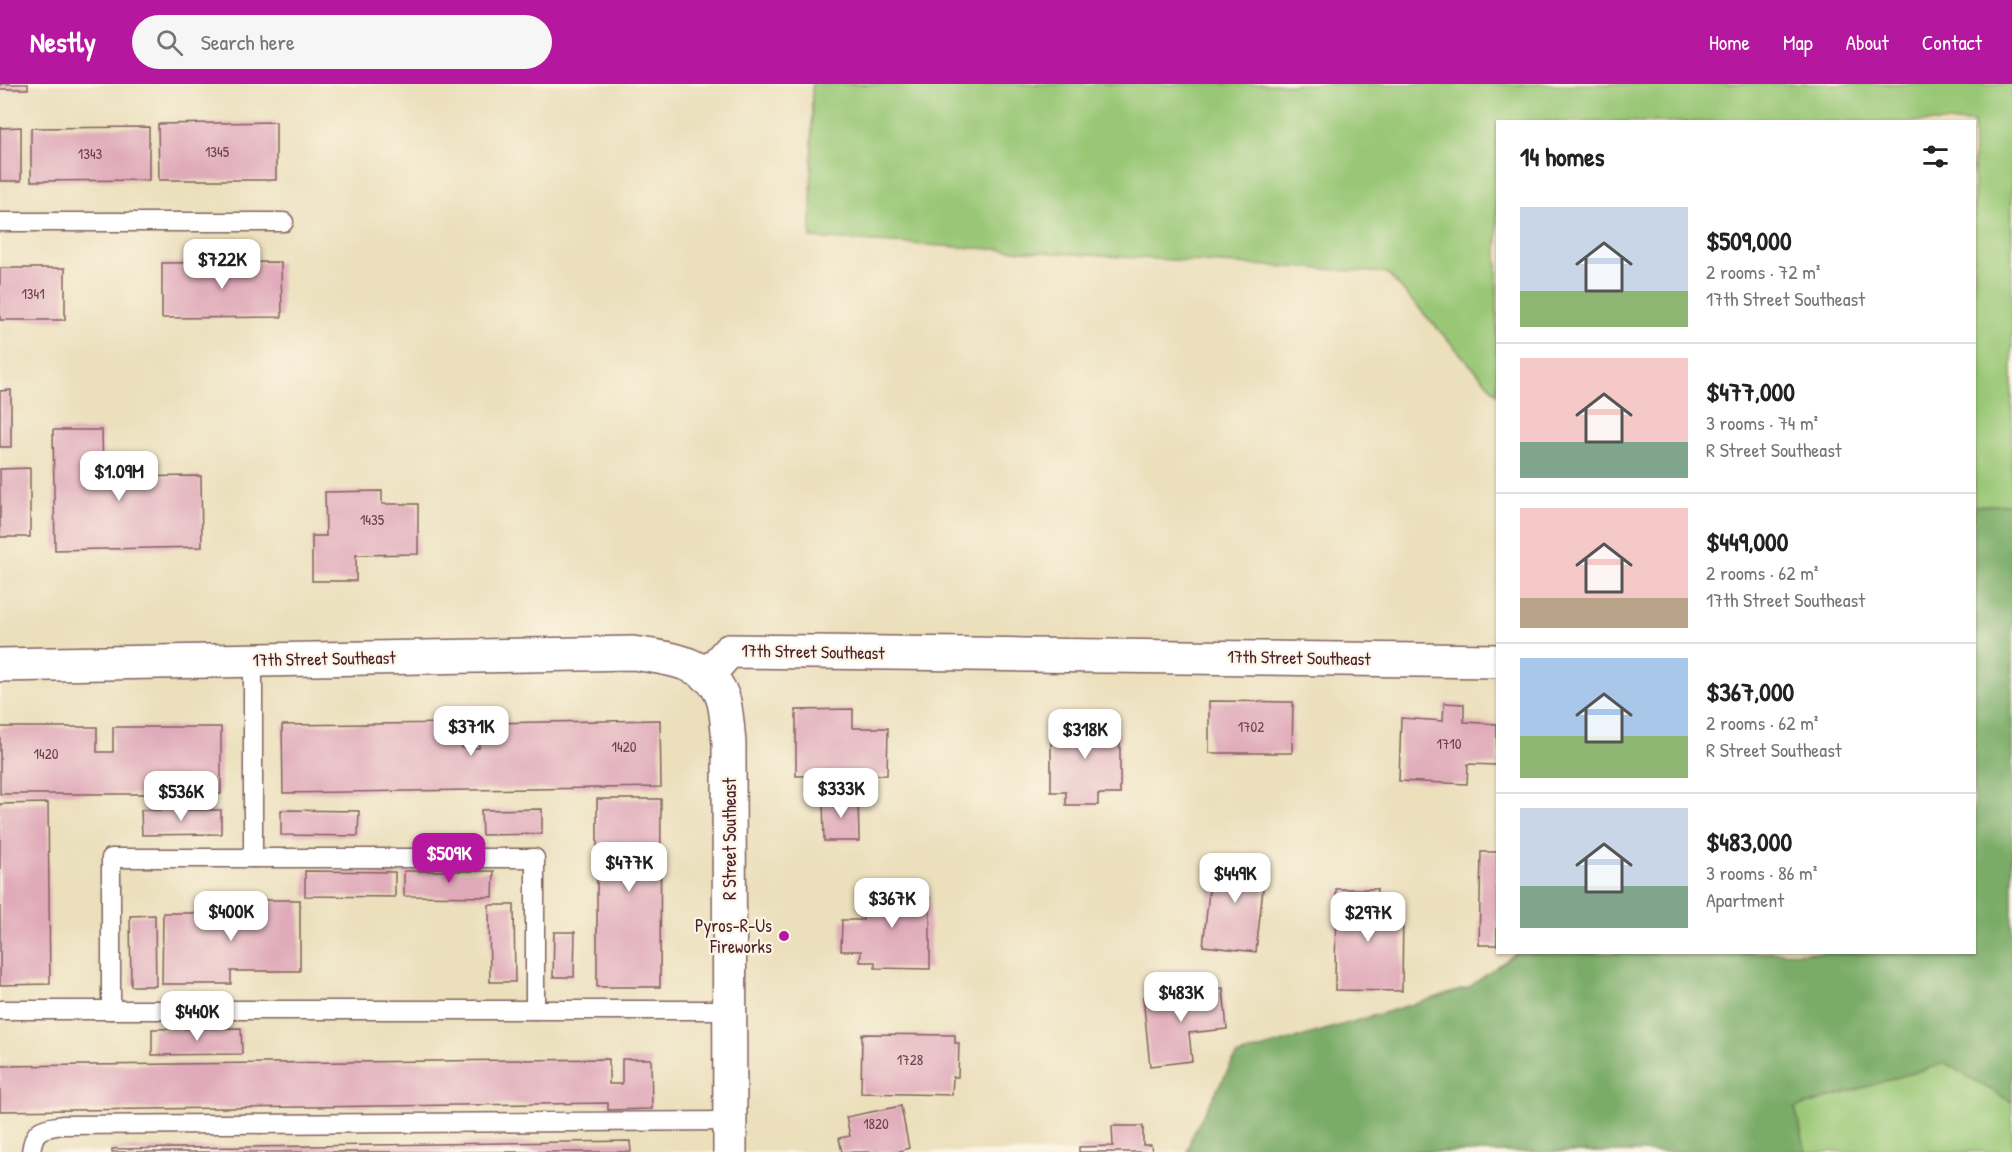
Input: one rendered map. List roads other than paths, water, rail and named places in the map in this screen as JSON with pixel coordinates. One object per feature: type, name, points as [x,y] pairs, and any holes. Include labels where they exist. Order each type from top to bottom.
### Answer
[{"type":"street","name":"17th Street Southeast","points":[[0,665],[633,653],[686,663],[701,669],[707,676],[729,651],[1496,661]]},
{"type":"street","name":"R Street Southeast","points":[[707,676],[719,690],[724,701],[729,744],[730,1137]]},
{"type":"lane","points":[[0,222],[284,222]]},
{"type":"lane","points":[[253,661],[253,858]]},
{"type":"lane","points":[[111,1010],[111,858],[535,858],[535,1010]]},
{"type":"lane","points":[[0,1010],[731,1010]]},
{"type":"lane","points":[[31,1152],[33,1138],[40,1130],[62,1125],[730,1137]]},
{"type":"place","name":"Pyros-R-Us Fireworks","points":[[784,936]]}]
